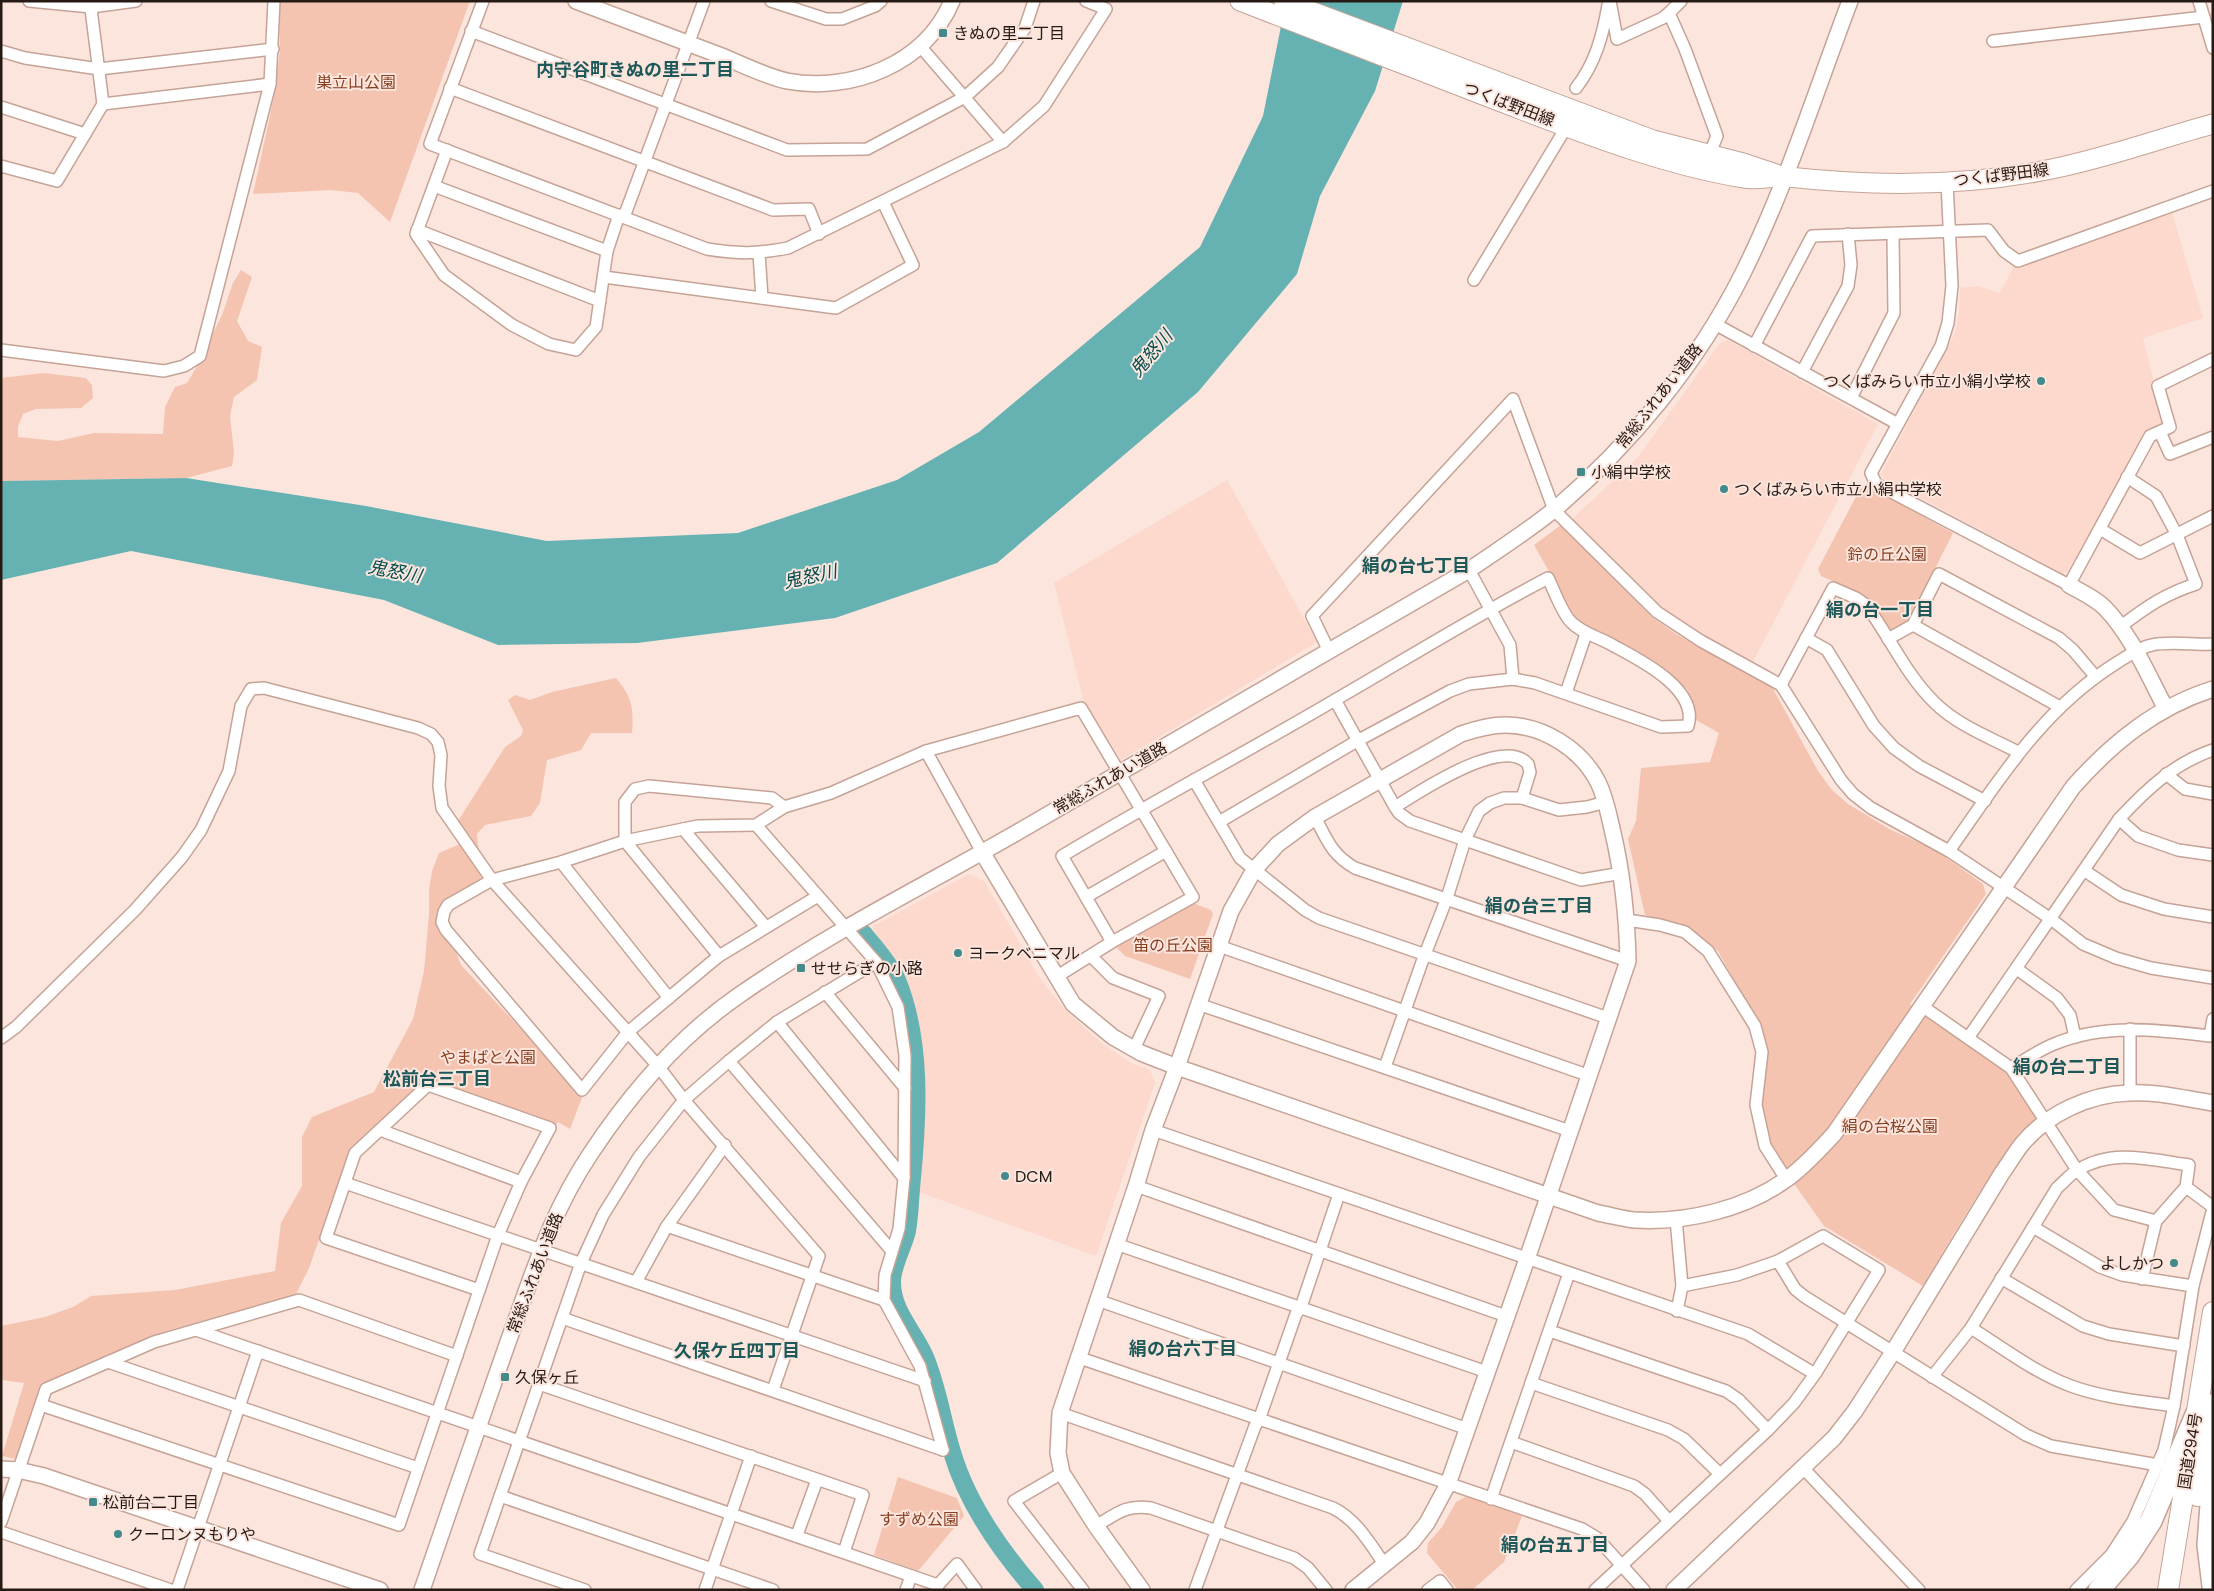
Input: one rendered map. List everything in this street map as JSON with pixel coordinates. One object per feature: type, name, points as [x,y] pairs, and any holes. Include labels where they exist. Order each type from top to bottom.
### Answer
[{"type":"highway","name":"国道294号","points":[[2182,1590],[2204,1410],[2213,1312]]},
{"type":"highway","name":"国道294号","points":[[2168,1590],[2204,1410]]},
{"type":"highway","points":[[2100,1590],[2129,1555],[2151,1521],[2204,1410]]},
{"type":"highway","points":[[2213,1478],[2208,1545],[2213,1586]]},
{"type":"main road","name":"つくば野田線","points":[[1240,1],[1560,118],[1752,165],[1784,177]]},
{"type":"main road","name":"つくば野田線","points":[[1284,1],[1654,157],[1746,179],[1784,177],[1867,184],[1915,185],[2002,177],[2062,167],[2213,124]]},
{"type":"street","points":[[29,1],[91,4],[136,1]]},
{"type":"street","points":[[1,350],[164,371],[184,366],[200,356],[270,84],[274,1]]},
{"type":"street","points":[[483,1],[430,144],[707,249],[737,254],[759,253],[788,248],[1003,142],[1044,106],[1106,9],[1086,1]]},
{"type":"street","points":[[576,1],[785,80],[805,83],[830,83],[854,80],[879,72],[901,61],[920,46],[938,26],[952,1]]},
{"type":"street","points":[[447,150],[416,234],[444,275],[512,325],[549,344],[576,350],[596,327],[608,251],[645,160],[704,1]]},
{"type":"street","points":[[771,1],[826,19],[842,19],[875,6],[881,1]]},
{"type":"street","points":[[472,31],[787,150],[867,149],[965,97],[998,67],[1024,28],[1034,1]]},
{"type":"street","points":[[1610,1],[1617,39],[1663,18],[1682,1]]},
{"type":"street","points":[[1576,88],[1584,78],[1597,51],[1610,1]]},
{"type":"street","name":"常総ふれあい道路","points":[[422,1590],[540,1250],[554,1217],[589,1155],[618,1114],[658,1066],[736,997],[846,928],[982,852],[1469,570],[1554,510],[1603,465],[1635,431],[1681,374],[1715,324],[1743,274],[1784,177],[1850,1]]},
{"type":"street","points":[[2199,1],[2212,45]]},
{"type":"street","points":[[1,166],[56,181],[103,104],[91,4]]},
{"type":"street","points":[[1669,13],[1685,49],[1716,136],[1709,156]]},
{"type":"street","points":[[1994,41],[2204,17]]},
{"type":"street","points":[[920,46],[1003,142]]},
{"type":"street","points":[[1,51],[25,58],[99,69],[273,49]]},
{"type":"street","points":[[103,104],[270,84]]},
{"type":"street","points":[[450,88],[645,160],[773,210],[809,209],[819,234]]},
{"type":"street","points":[[1,107],[85,134]]},
{"type":"street","points":[[1474,280],[1560,118]]},
{"type":"street","points":[[1947,182],[1952,286],[1948,323],[1941,346],[1872,472],[1876,484],[2089,596],[2104,608],[2120,627],[2136,652],[2166,708]]},
{"type":"street","points":[[434,186],[608,251]]},
{"type":"street","points":[[1754,346],[1812,236],[1988,230],[2004,251],[2018,261],[2213,191]]},
{"type":"street","points":[[604,276],[836,308],[913,266],[883,202]]},
{"type":"street","points":[[417,230],[600,301]]},
{"type":"street","points":[[1802,372],[1848,286],[1851,265],[1848,234]]},
{"type":"street","points":[[1851,398],[1894,312],[1893,234]]},
{"type":"street","points":[[759,253],[762,298]]},
{"type":"street","points":[[1715,324],[1898,424]]},
{"type":"street","points":[[2069,585],[2150,436],[2170,427],[2158,386],[2213,360]]},
{"type":"street","points":[[1329,651],[1312,616],[1513,399],[1554,510],[1657,612],[1701,642],[1781,685],[1841,780],[1854,794],[1871,808],[1949,851],[2083,944],[2116,958],[2151,968],[2213,978]]},
{"type":"street","points":[[2160,432],[2170,454],[2213,437]]},
{"type":"street","points":[[2120,627],[2147,606],[2170,593],[2196,584],[2177,535],[2156,496],[2127,477]]},
{"type":"street","points":[[2100,529],[2140,553],[2213,516]]},
{"type":"street","points":[[1469,570],[1510,645],[1513,679]]},
{"type":"street","points":[[1888,639],[1913,624],[1939,574],[2059,638],[2074,650],[2096,676]]},
{"type":"street","points":[[1112,942],[1062,856],[1141,808],[1335,700],[1491,608],[1548,578],[1569,621],[1586,634],[1612,645],[1670,680],[1683,694],[1690,718],[1688,726],[1661,727],[1535,683],[1513,679],[1469,684],[1450,690],[1357,741],[1219,822]]},
{"type":"street","points":[[1781,685],[1834,588],[1866,605],[1919,686],[1936,704],[1958,720],[2018,752]]},
{"type":"street","points":[[1913,624],[2060,707]]},
{"type":"street","points":[[1566,693],[1586,634]]},
{"type":"street","points":[[1806,638],[1827,650],[1874,726],[1894,748],[1919,766],[1985,801]]},
{"type":"street","points":[[1949,851],[2018,752],[2060,707],[2096,676],[2152,644],[2213,644]]},
{"type":"street","points":[[1,1038],[16,1027],[136,910],[182,857],[201,830],[229,771],[240,706],[245,696],[254,688],[264,688],[414,726],[431,734],[438,742],[441,755],[439,786],[442,808],[492,880],[658,1066],[684,1100],[820,1256],[773,1390]]},
{"type":"street","points":[[926,751],[982,852],[1073,1004],[1113,1037],[1134,1049],[1177,1068],[1598,1212],[1634,1220],[1676,1219],[1710,1213],[1751,1199],[1786,1179],[1812,1158],[1834,1134],[2073,787],[2099,758],[2130,732],[2166,708],[2213,689]]},
{"type":"street","points":[[1335,700],[1395,807],[1399,813],[1410,821],[1581,880],[1622,873]]},
{"type":"street","points":[[818,896],[719,956],[628,1032],[582,1090],[446,930],[442,922],[448,905],[492,880],[561,862],[625,841],[698,826],[756,825],[784,807],[831,792],[926,751],[1081,708],[1193,897],[1112,942],[1056,977]]},
{"type":"street","points":[[1142,1590],[1096,1526],[1062,1473],[1058,1453],[1060,1413],[1153,1130],[1177,1068],[1231,911],[1254,870],[1278,844],[1315,817],[1461,734],[1482,727],[1506,725],[1531,728],[1552,736],[1571,749],[1586,764],[1598,782],[1606,802],[1622,873],[1627,920],[1628,961],[1448,1484],[1427,1523],[1412,1542],[1353,1590]]},
{"type":"street","points":[[1968,1038],[2119,819],[2143,793],[2166,774],[2191,758],[2213,750]]},
{"type":"street","points":[[1395,807],[1467,765],[1499,757],[1519,758],[1528,764],[1530,772],[1522,798]]},
{"type":"street","points":[[2166,774],[2185,789],[2213,794]]},
{"type":"street","points":[[1194,780],[1240,858],[1305,910],[1319,918],[1608,1018]]},
{"type":"street","points":[[719,956],[625,841],[625,802],[635,789],[649,786],[772,798],[784,807]]},
{"type":"street","points":[[1385,1066],[1404,1010],[1447,898],[1466,840],[1479,811],[1490,803],[1504,798],[1522,798],[1558,810],[1587,807],[1606,802]]},
{"type":"street","points":[[1315,817],[1332,850],[1343,861],[1355,868],[1628,961]]},
{"type":"street","points":[[2119,819],[2138,836],[2178,850],[2213,855]]},
{"type":"street","points":[[562,1318],[943,1450],[920,1366],[884,1300],[884,1282],[891,1250],[899,1229],[904,1178],[905,1055],[898,1007],[876,962],[756,825]]},
{"type":"street","points":[[683,829],[766,927]]},
{"type":"street","points":[[1086,897],[1166,851]]},
{"type":"street","points":[[561,862],[669,998]]},
{"type":"street","points":[[2084,871],[2121,895],[2164,909],[2213,917]]},
{"type":"street","points":[[1627,920],[1660,925],[1685,932],[1708,951],[1756,1026],[1762,1052],[1756,1105],[1765,1146],[1786,1179]]},
{"type":"street","points":[[1219,946],[1590,1076]]},
{"type":"street","points":[[1090,956],[1114,978],[1159,996],[1134,1049]]},
{"type":"street","points":[[585,1590],[480,1554],[581,1263],[603,1215],[634,1165],[684,1100],[777,1022],[876,962]]},
{"type":"street","points":[[2016,969],[2057,998],[2070,1015],[2075,1037]]},
{"type":"street","points":[[825,992],[905,1088]]},
{"type":"street","points":[[1198,1004],[1385,1066],[1570,1131]]},
{"type":"street","points":[[1922,1006],[2011,1068],[2077,1170],[2114,1210],[2156,1221]]},
{"type":"street","points":[[2011,1068],[2054,1044],[2075,1037],[2130,1029],[2153,1029],[2210,1036],[2213,1020]]},
{"type":"street","points":[[777,1022],[904,1178]]},
{"type":"street","points":[[2130,1029],[2130,1092]]},
{"type":"street","points":[[729,1062],[891,1250]]},
{"type":"street","points":[[41,1405],[399,1526],[498,1235],[522,1182],[550,1128],[428,1085],[355,1153],[326,1238],[479,1290]]},
{"type":"street","points":[[1674,1590],[1804,1469],[1834,1438],[1855,1411],[1893,1352],[2002,1173],[2022,1144],[2045,1122],[2068,1109],[2096,1098],[2130,1092],[2213,1103]]},
{"type":"street","points":[[380,1130],[522,1182]]},
{"type":"street","points":[[1153,1130],[1748,1334],[1815,1374]]},
{"type":"street","points":[[636,1282],[667,1226],[725,1145]]},
{"type":"street","points":[[1932,1377],[1971,1328],[2057,1188],[2077,1170],[2098,1161],[2125,1156],[2189,1166],[2186,1187],[2156,1221],[2142,1279]]},
{"type":"street","points":[[345,1183],[924,1381]]},
{"type":"street","points":[[1136,1186],[1506,1316]]},
{"type":"street","points":[[2076,1590],[2111,1555],[2133,1521],[2164,1450],[2174,1406],[2194,1286],[2213,1208],[2186,1187]]},
{"type":"street","points":[[1198,1589],[1255,1426],[1259,1420],[1280,1363],[1296,1314],[1301,1307],[1339,1194]]},
{"type":"street","points":[[1676,1219],[1682,1286],[1678,1310]]},
{"type":"street","points":[[667,1226],[884,1300]]},
{"type":"street","points":[[2033,1226],[2100,1267],[2122,1275],[2194,1286]]},
{"type":"street","points":[[1596,1590],[1768,1430],[1794,1403],[1815,1374],[1879,1270],[1823,1236],[1778,1261],[1737,1275],[1682,1286]]},
{"type":"street","points":[[1116,1244],[1487,1372]]},
{"type":"street","points":[[1778,1261],[1795,1289],[1846,1324],[2026,1436],[2051,1446],[2158,1464]]},
{"type":"street","points":[[1491,1499],[1569,1274]]},
{"type":"street","points":[[2001,1278],[2084,1326],[2109,1334],[2184,1346]]},
{"type":"street","points":[[1,1522],[46,1389],[154,1342],[299,1300],[457,1356]]},
{"type":"street","points":[[1097,1300],[1468,1429]]},
{"type":"street","points":[[1971,1328],[2046,1375],[2072,1386],[2105,1395],[2174,1406]]},
{"type":"street","points":[[196,1330],[732,1512],[938,1587],[957,1564],[976,1590]]},
{"type":"street","points":[[1550,1331],[1726,1392],[1739,1400],[1768,1430]]},
{"type":"street","points":[[177,1590],[258,1351]]},
{"type":"street","points":[[1077,1357],[1582,1529],[1597,1538],[1644,1590]]},
{"type":"street","points":[[108,1362],[418,1468]]},
{"type":"street","points":[[1531,1383],[1668,1430],[1684,1439],[1720,1474]]},
{"type":"street","points":[[539,1384],[863,1495],[844,1552]]},
{"type":"street","points":[[1060,1413],[1333,1508],[1353,1522],[1385,1565]]},
{"type":"street","points":[[1511,1442],[1634,1486],[1645,1494],[1669,1521]]},
{"type":"street","points":[[705,1590],[751,1456]]},
{"type":"street","points":[[1,1469],[18,1470],[44,1476],[380,1590]]},
{"type":"street","points":[[1804,1469],[1919,1590]]},
{"type":"street","points":[[1062,1473],[1014,1501],[1083,1590]]},
{"type":"street","points":[[797,1535],[818,1480]]},
{"type":"street","points":[[500,1496],[773,1590]]},
{"type":"street","points":[[1096,1526],[1126,1508],[1137,1506],[1151,1508],[1294,1558],[1308,1568],[1326,1590]]},
{"type":"street","points":[[1,1532],[171,1590]]},
{"type":"street","points":[[906,1590],[911,1576]]},
{"type":"street","points":[[1428,1590],[1440,1581],[1447,1590]]},
{"type":"shaded area","name":"つくばみらい市立小絹小学校","points":[[2171,209],[2203,318],[2143,338],[2164,425],[2149,430],[2068,572],[2062,573],[1883,478],[1881,474],[1955,333],[1959,313],[1960,288],[1978,286],[2000,293],[2014,266]]},
{"type":"shaded area","name":"つくばみらい市立小絹中学校","points":[[1728,340],[1878,424],[1752,663],[1681,623],[1651,601],[1571,520],[1638,457],[1720,343]]},
{"type":"shaded area","points":[[1227,480],[1317,642],[1121,760],[1083,699],[1054,583]]},
{"type":"shaded area","points":[[969,874],[984,881],[1041,980],[1068,1013],[1103,1044],[1131,1063],[1150,1070],[1155,1083],[1096,1256],[916,1191],[923,1054],[918,1027],[906,985],[872,927]]},
{"type":"green space","name":"巣立山公園","points":[[279,1],[470,1],[390,222],[358,193],[330,190],[253,194],[274,97],[280,50]]},
{"type":"green space","points":[[241,270],[252,277],[237,321],[248,341],[262,347],[257,380],[234,397],[230,416],[234,453],[232,466],[186,478],[1,481],[1,378],[43,373],[86,378],[92,385],[93,398],[81,408],[36,409],[23,414],[18,427],[18,437],[58,441],[94,433],[163,434],[165,407],[175,387],[187,383],[196,368],[222,315],[233,283]]},
{"type":"green space","name":"鈴の丘公園","points":[[1869,487],[1953,533],[1908,622],[1894,631],[1888,629],[1866,600],[1851,589],[1821,576],[1818,569],[1860,489]]},
{"type":"green space","name":"絹の台桜公園","points":[[1561,525],[1653,618],[1676,634],[1772,687],[1818,771],[1832,790],[1848,804],[1891,830],[1934,849],[1983,884],[1986,894],[1910,1004],[2007,1071],[2036,1118],[2019,1137],[1989,1178],[1923,1286],[1824,1226],[1785,1171],[1767,1137],[1760,1105],[1758,1024],[1718,951],[1685,927],[1645,915],[1628,839],[1636,821],[1641,768],[1710,762],[1719,733],[1696,720],[1687,689],[1634,649],[1583,627],[1577,621],[1534,545]]},
{"type":"green space","name":"やまばと公園","points":[[616,678],[626,691],[631,703],[633,717],[632,733],[591,733],[581,750],[547,760],[540,803],[531,816],[485,825],[477,834],[481,879],[451,896],[440,911],[461,965],[583,1095],[570,1129],[558,1122],[555,1126],[439,1083],[420,1085],[350,1152],[309,1268],[295,1296],[169,1330],[41,1387],[15,1459],[2,1456],[24,1383],[1,1380],[1,1326],[45,1317],[73,1307],[91,1296],[175,1290],[275,1271],[281,1223],[302,1186],[302,1137],[312,1117],[374,1092],[413,1019],[424,971],[432,871],[439,853],[460,844],[458,821],[505,747],[521,736],[523,730],[508,700],[515,695],[530,700],[552,692]]},
{"type":"green space","name":"笛の丘公園","points":[[1193,903],[1211,910],[1213,914],[1190,979],[1125,956],[1116,947]]},
{"type":"green space","name":"すずめ公園","points":[[898,1477],[957,1498],[964,1516],[918,1571],[874,1555]]},
{"type":"green space","points":[[1467,1496],[1522,1516],[1504,1562],[1472,1590],[1458,1590],[1427,1553],[1428,1543],[1442,1527],[1456,1502]]},
{"type":"water","name":"鬼怒川","points":[[1286,1],[1403,1],[1375,91],[1320,196],[1297,274],[1198,392],[997,563],[835,618],[637,643],[498,645],[384,600],[131,551],[1,580],[1,481],[186,478],[366,506],[547,541],[738,533],[897,480],[979,432],[1200,247],[1263,116]]},
{"type":"waterway","points":[[864,934],[886,962],[897,980],[911,1028],[914,1053],[916,1129],[909,1212],[907,1231],[892,1276],[893,1293],[900,1312],[925,1357],[937,1392],[952,1452],[966,1489],[997,1542],[1035,1590]]},
{"type":"place","name":"きぬの里二丁目","points":[[943,33]]},
{"type":"place","name":"つくばみらい市立小絹小学校","points":[[2041,381]]},
{"type":"place","name":"小絹中学校","points":[[1581,472]]},
{"type":"place","name":"つくばみらい市立小絹中学校","points":[[1724,489]]},
{"type":"place","name":"ヨークベニマル","points":[[958,953]]},
{"type":"place","name":"せせらぎの小路","points":[[801,968]]},
{"type":"place","name":"DCM","points":[[1005,1176]]},
{"type":"place","name":"よしかつ","points":[[2174,1263]]},
{"type":"place","name":"久保ヶ丘","points":[[505,1377]]},
{"type":"place","name":"松前台二丁目","points":[[93,1502]]},
{"type":"place","name":"クーロンヌもりや","points":[[118,1534]]},
{"type":"district","name":"内守谷町きぬの里二丁目","points":[[635,69]]},
{"type":"district","name":"絹の台七丁目","points":[[1416,565]]},
{"type":"district","name":"絹の台一丁目","points":[[1880,609]]},
{"type":"district","name":"絹の台三丁目","points":[[1539,905]]},
{"type":"district","name":"絹の台二丁目","points":[[2067,1066]]},
{"type":"district","name":"松前台三丁目","points":[[437,1078]]},
{"type":"district","name":"絹の台六丁目","points":[[1183,1348]]},
{"type":"district","name":"久保ケ丘四丁目","points":[[737,1350]]},
{"type":"district","name":"絹の台五丁目","points":[[1555,1544]]}]
